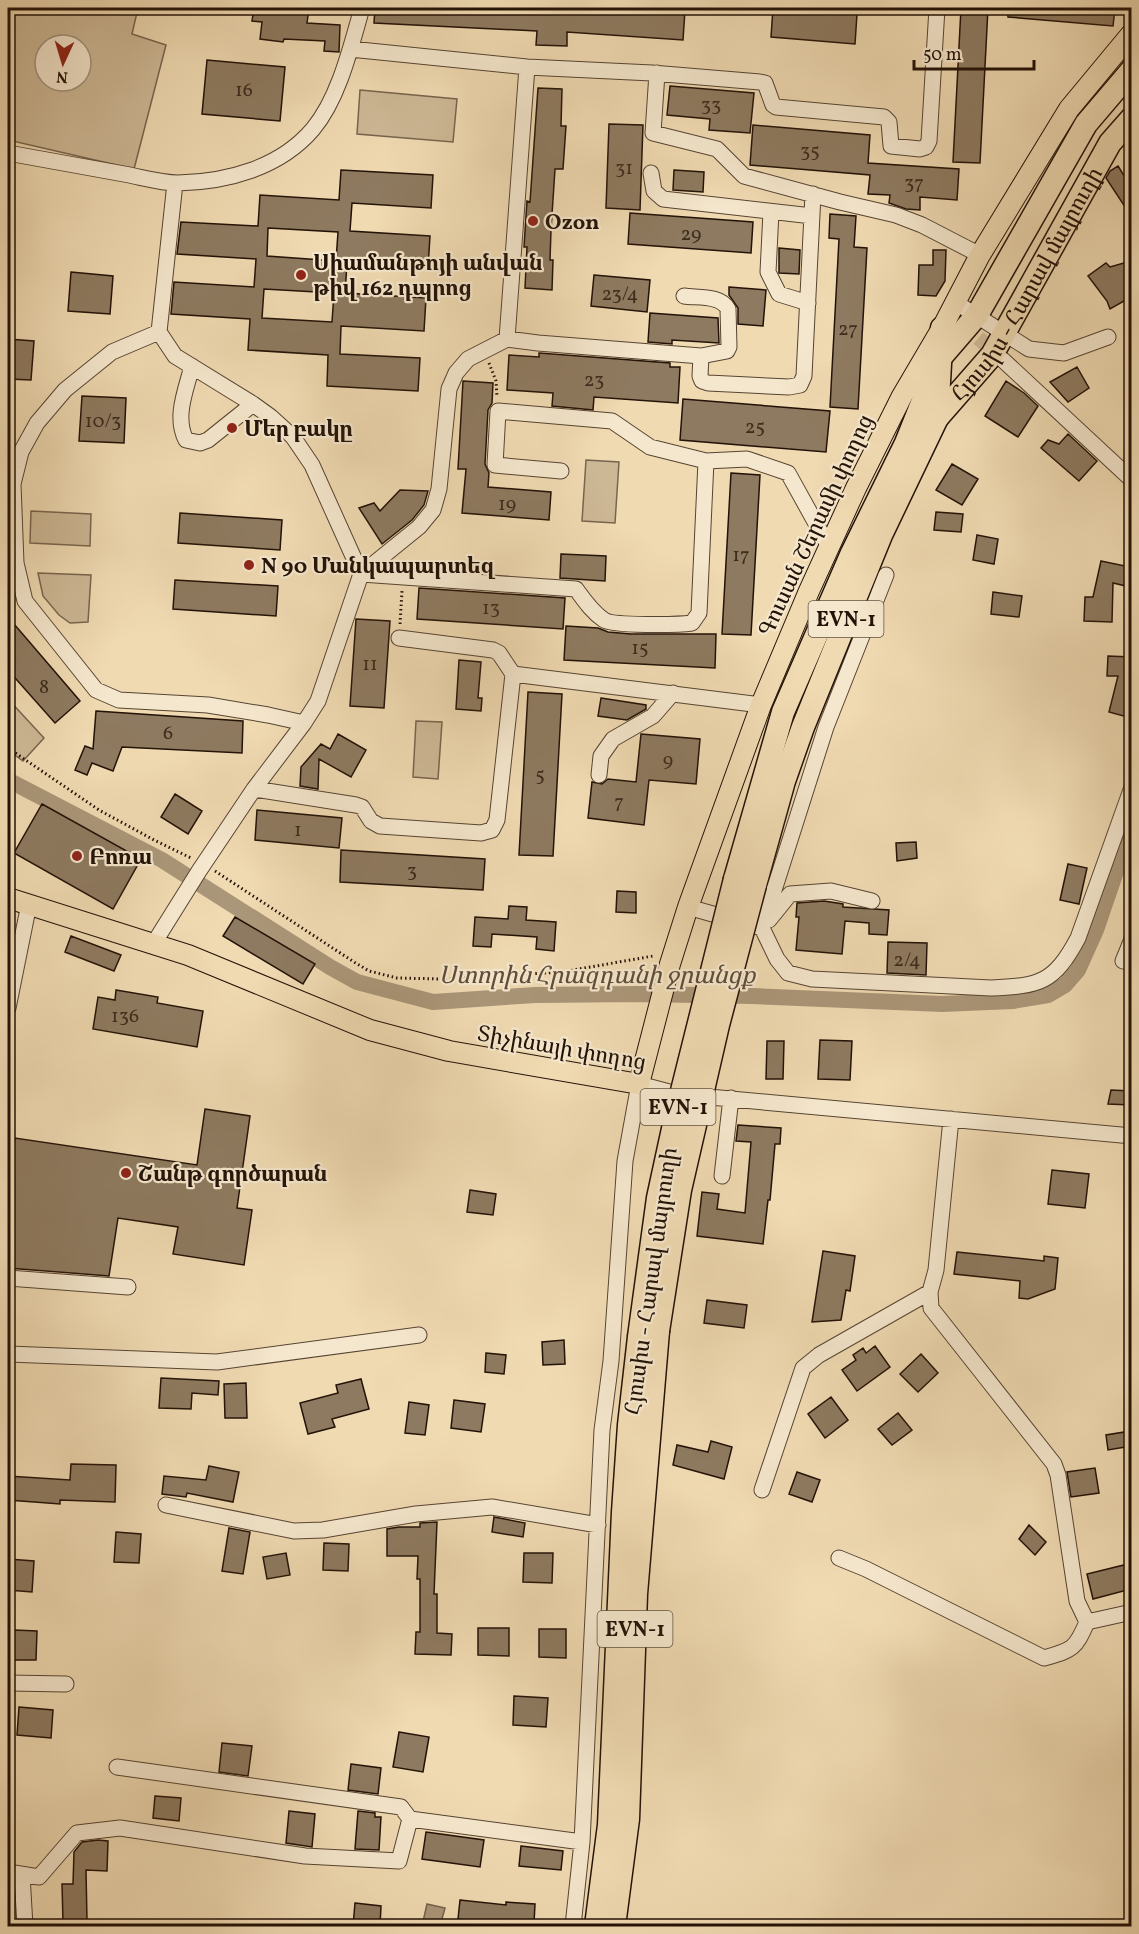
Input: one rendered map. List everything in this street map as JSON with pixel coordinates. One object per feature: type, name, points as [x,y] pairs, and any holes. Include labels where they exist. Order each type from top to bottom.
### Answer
[{"type":"highway","name":"Հյուսիս - Հարավ մայրուղի","points":[[614,1926],[628,1820],[636,1594],[658,1198],[674,1125],[745,882],[783,712],[852,553],[906,443],[957,316],[1086,124],[1131,70]]},
{"type":"highway","name":"Հյուսիս - Հարավ մայրուղի","points":[[745,882],[803,727],[881,535],[937,418],[992,355],[1110,143],[1131,120]]},
{"type":"highway","points":[[940,358],[957,316]]},
{"type":"highway","name":"Հյուսիս - Հարավ մայրուղի","points":[[937,418],[940,358]]},
{"type":"highway","name":"Հյուսիս - Հարավ մայրուղի","points":[[596,1926],[609,1824],[629,1425],[649,1334]]},
{"type":"main road","name":"Գուսան Շերամի փողոց","points":[[639,1084],[687,907],[762,705],[855,488],[902,396],[957,316],[980,255],[1069,109],[1131,33]]},
{"type":"main road","name":"Տիչինայի փողոց","points":[[8,898],[188,956],[370,1030],[449,1051],[639,1084]]},
{"type":"street","points":[[8,153],[175,183],[216,181],[253,171],[287,153],[313,129],[331,99],[350,49],[362,8]]},
{"type":"street","points":[[350,49],[527,67],[657,73],[760,82],[768,86],[772,105],[776,107],[884,117],[889,122],[891,146],[920,148],[926,147],[929,141],[937,8]]},
{"type":"street","points":[[507,339],[527,67]]},
{"type":"street","points":[[657,73],[653,133],[717,148],[744,176],[896,215],[922,225],[980,255]]},
{"type":"street","points":[[651,173],[654,190],[663,199],[812,216]]},
{"type":"street","points":[[175,183],[159,332],[175,356],[253,404],[293,437],[312,465],[361,574]]},
{"type":"street","points":[[701,356],[700,376],[702,381],[708,383],[789,387],[800,385],[804,376],[813,194]]},
{"type":"street","points":[[771,212],[768,272],[779,294],[808,303]]},
{"type":"street","points":[[154,944],[201,867],[318,701],[361,574],[419,527],[433,510],[439,489],[449,389],[456,373],[468,359],[507,339],[701,356],[727,351],[729,347],[728,309],[725,303],[684,296]]},
{"type":"street","points":[[957,316],[1004,333],[1029,349],[1064,353],[1107,337]]},
{"type":"street","points":[[159,332],[112,352],[65,390],[37,423],[21,452],[13,484],[16,563],[25,601],[96,690],[119,700],[208,705],[304,723]]},
{"type":"street","points":[[1003,360],[1131,480]]},
{"type":"street","points":[[192,366],[181,411],[180,428],[186,440],[200,443],[207,440],[253,404]]},
{"type":"street","points":[[561,471],[495,465],[498,411],[612,421],[650,447],[706,461],[747,459],[788,473],[829,547]]},
{"type":"street","points":[[361,574],[576,589],[591,609],[606,622],[676,625],[692,623],[699,614],[706,461]]},
{"type":"street","points":[[886,575],[826,727],[762,928],[777,959],[788,973],[812,979],[990,988],[1018,987],[1040,982],[1056,972],[1078,938],[1131,787]]},
{"type":"street","points":[[254,789],[362,807],[371,821],[380,826],[481,833],[492,830],[497,820],[513,674],[503,657],[493,650],[399,638]]},
{"type":"street","points":[[513,674],[762,705]]},
{"type":"street","points":[[598,775],[601,756],[613,739],[653,716],[673,693]]},
{"type":"street","points":[[762,928],[790,894],[831,891],[872,901]]},
{"type":"street","points":[[8,1008],[29,904]]},
{"type":"street","points":[[687,907],[762,928]]},
{"type":"street","points":[[1123,961],[1131,939]]},
{"type":"street","points":[[573,1926],[582,1842],[602,1430],[611,1361],[625,1161],[639,1084]]},
{"type":"street","name":"Տիչինայի փողոց","points":[[639,1084],[676,1094],[1131,1136]]},
{"type":"street","points":[[722,1176],[731,1098]]},
{"type":"street","points":[[839,1558],[866,1569],[1044,1658],[1068,1651],[1079,1641],[1087,1622],[1077,1601],[1058,1476],[1054,1464],[930,1308],[951,1119]]},
{"type":"street","points":[[8,1278],[128,1287]]},
{"type":"street","points":[[762,1490],[803,1368],[819,1354],[930,1292]]},
{"type":"street","points":[[8,1354],[217,1362],[419,1335]]},
{"type":"street","points":[[166,1505],[294,1531],[323,1530],[416,1514],[492,1508],[598,1525]]},
{"type":"street","points":[[1087,1622],[1131,1612]]},
{"type":"street","points":[[8,1683],[66,1684]]},
{"type":"street","points":[[117,1767],[401,1807],[410,1819],[582,1842]]},
{"type":"street","points":[[25,1926],[15,1874],[39,1877],[77,1833],[120,1828],[305,1856],[399,1861],[410,1819]]},
{"type":"path","points":[[483,350],[496,381],[498,411]]},
{"type":"path","points":[[399,638],[403,576]]},
{"type":"path","points":[[8,748],[99,810],[201,867],[369,970],[396,978],[442,979],[562,972],[672,958]]},
{"type":"shaded area","points":[[8,8],[138,8],[132,34],[166,45],[134,169],[8,140]]},
{"type":"shaded area","points":[[360,90],[457,99],[453,142],[357,134]]},
{"type":"shaded area","points":[[586,460],[619,462],[615,523],[582,521]]},
{"type":"shaded area","points":[[31,511],[91,514],[90,546],[30,543]]},
{"type":"shaded area","points":[[38,573],[91,575],[88,622],[70,623],[59,615],[43,596]]},
{"type":"shaded area","points":[[8,699],[44,738],[23,761],[8,750]]},
{"type":"shaded area","points":[[416,721],[442,722],[438,779],[413,777]]},
{"type":"shaded area","points":[[427,1904],[445,1908],[440,1926],[422,1926]]},
{"type":"building","points":[[254,8],[309,8],[307,23],[340,25],[339,52],[324,51],[325,41],[284,39],[283,42],[260,39],[262,22],[252,21]]},
{"type":"building","points":[[375,8],[659,8],[685,10],[683,40],[567,32],[567,46],[536,45],[537,31],[374,23]]},
{"type":"building","points":[[773,8],[857,14],[855,44],[771,37]]},
{"type":"building","points":[[961,8],[988,8],[980,163],[953,162]]},
{"type":"building","points":[[1008,8],[1115,8],[1113,26],[1008,17]]},
{"type":"building","points":[[207,60],[285,67],[280,121],[202,114]]},
{"type":"building","points":[[670,86],[754,93],[750,133],[709,130],[710,119],[667,115]]},
{"type":"building","points":[[538,88],[562,89],[561,126],[566,126],[563,169],[555,169],[550,260],[553,260],[552,290],[525,288],[527,247],[524,247],[527,201],[530,202]]},
{"type":"building","points":[[609,124],[643,125],[640,210],[606,208]]},
{"type":"building","points":[[753,125],[870,135],[868,163],[959,169],[957,200],[920,197],[920,210],[906,209],[889,203],[890,195],[868,194],[870,175],[750,165]]},
{"type":"building","points":[[1118,166],[1131,187],[1131,216],[1106,178],[1110,171]]},
{"type":"building","name":"Սիամանթոյի անվան թիվ 162 դպրոց","points":[[341,170],[433,175],[431,208],[352,203],[350,231],[430,236],[428,268],[347,264],[345,293],[426,298],[424,331],[341,326],[340,354],[420,358],[418,391],[327,386],[328,355],[248,350],[250,319],[171,314],[174,282],[254,287],[256,259],[177,254],[181,222],[258,226],[260,195],[339,200]],"holes":[[[268,228],[338,232],[336,261],[267,256]],[[264,289],[334,293],[332,322],[262,318]]]},
{"type":"building","points":[[674,170],[704,172],[703,192],[673,190]]},
{"type":"building","points":[[630,213],[753,222],[751,253],[628,244]]},
{"type":"building","points":[[830,214],[856,216],[854,247],[867,248],[858,409],[830,407],[839,239],[829,238]]},
{"type":"building","points":[[779,248],[800,250],[799,274],[779,273]]},
{"type":"building","points":[[933,250],[946,250],[945,281],[936,296],[918,295],[919,265],[933,265]]},
{"type":"building","points":[[1131,261],[1131,297],[1110,309],[1107,301],[1088,276],[1106,263],[1110,267]]},
{"type":"building","points":[[71,272],[113,276],[110,314],[68,311]]},
{"type":"building","points":[[594,275],[650,280],[647,312],[591,306]]},
{"type":"building","points":[[729,287],[766,290],[763,326],[738,324],[738,308],[729,295]]},
{"type":"building","points":[[650,313],[718,318],[719,343],[672,340],[672,344],[648,342]]},
{"type":"building","points":[[8,339],[34,341],[31,380],[8,379]]},
{"type":"building","points":[[539,353],[670,363],[670,367],[680,367],[678,403],[594,397],[593,410],[552,406],[553,393],[507,390],[509,355],[539,357]]},
{"type":"building","points":[[1077,367],[1089,388],[1068,402],[1050,382]]},
{"type":"building","points":[[463,381],[493,383],[492,403],[488,410],[485,464],[489,473],[488,487],[551,492],[549,520],[462,513],[466,469],[458,469]]},
{"type":"building","points":[[1006,381],[1038,406],[1018,437],[985,416]]},
{"type":"building","points":[[82,396],[126,398],[124,443],[79,441]]},
{"type":"building","points":[[683,399],[830,411],[826,452],[680,440]]},
{"type":"building","points":[[1068,434],[1097,461],[1079,481],[1041,448],[1048,440],[1059,444]]},
{"type":"building","points":[[952,464],[978,479],[962,505],[936,490]]},
{"type":"building","points":[[731,473],[760,475],[751,635],[722,634]]},
{"type":"building","points":[[400,490],[428,491],[424,505],[412,520],[382,544],[359,508],[374,503],[380,511]]},
{"type":"building","points":[[936,512],[963,514],[961,532],[934,530]]},
{"type":"building","points":[[180,513],[282,520],[280,550],[178,543]]},
{"type":"building","points":[[977,535],[998,539],[994,564],[973,560]]},
{"type":"building","points":[[561,554],[606,556],[605,581],[560,578]]},
{"type":"building","points":[[1101,561],[1130,567],[1126,586],[1113,583],[1112,622],[1084,621],[1085,597],[1093,597]]},
{"type":"building","points":[[175,580],[278,586],[276,616],[173,609]]},
{"type":"building","points":[[419,588],[565,598],[563,629],[417,619]]},
{"type":"building","points":[[993,592],[1022,596],[1019,617],[991,614]]},
{"type":"building","points":[[8,617],[80,701],[55,723],[8,670]]},
{"type":"building","points":[[356,619],[390,621],[384,708],[350,706]]},
{"type":"building","points":[[566,626],[598,628],[608,632],[631,634],[716,634],[715,668],[564,660]]},
{"type":"building","points":[[1108,656],[1131,657],[1131,718],[1109,712],[1118,676],[1107,676]]},
{"type":"building","points":[[459,660],[481,662],[478,698],[482,698],[481,711],[456,709]]},
{"type":"building","points":[[528,692],[562,694],[553,856],[519,855]]},
{"type":"building","points":[[601,698],[646,705],[646,709],[627,720],[598,716]]},
{"type":"building","points":[[96,711],[243,721],[242,753],[122,747],[113,771],[92,763],[87,775],[75,770],[85,746],[93,749]]},
{"type":"building","points":[[338,734],[366,750],[351,777],[319,759],[318,789],[300,786],[301,767],[321,744],[330,749]]},
{"type":"building","points":[[641,734],[700,739],[696,784],[649,780],[644,825],[588,818],[592,782],[602,784],[608,779],[636,782]]},
{"type":"building","points":[[175,794],[202,811],[188,834],[161,817]]},
{"type":"building","name":"Բոռա","points":[[42,804],[141,859],[113,909],[14,853]]},
{"type":"building","points":[[257,810],[342,818],[339,848],[255,840]]},
{"type":"building","points":[[916,842],[917,858],[897,861],[896,843]]},
{"type":"building","points":[[341,850],[485,859],[483,890],[340,882]]},
{"type":"building","points":[[1068,864],[1087,868],[1079,904],[1060,900]]},
{"type":"building","points":[[617,891],[636,892],[636,913],[616,912]]},
{"type":"building","points":[[824,901],[843,904],[843,907],[889,910],[887,935],[869,934],[869,923],[845,921],[842,954],[796,950],[799,917],[796,917],[797,903]]},
{"type":"building","points":[[509,906],[527,907],[526,920],[556,922],[554,951],[536,949],[537,937],[492,934],[491,947],[473,946],[475,917],[508,919]]},
{"type":"building","points":[[235,917],[315,964],[303,984],[223,936]]},
{"type":"building","points":[[71,936],[121,955],[114,971],[65,952]]},
{"type":"building","points":[[888,942],[927,943],[926,975],[887,973]]},
{"type":"building","points":[[116,990],[158,997],[157,1003],[203,1011],[197,1047],[93,1029],[98,997],[115,1000]]},
{"type":"building","points":[[820,1040],[852,1041],[850,1080],[818,1079]]},
{"type":"building","points":[[767,1041],[784,1041],[783,1079],[766,1079]]},
{"type":"building","points":[[1111,1090],[1131,1091],[1131,1105],[1108,1104]]},
{"type":"building","points":[[205,1109],[250,1116],[237,1208],[252,1210],[244,1265],[173,1254],[178,1227],[118,1218],[109,1276],[8,1268],[8,1189],[15,1138],[197,1165]]},
{"type":"building","points":[[738,1125],[781,1128],[780,1144],[775,1144],[763,1244],[697,1236],[702,1192],[719,1194],[717,1209],[745,1213],[751,1142],[736,1141]]},
{"type":"building","points":[[1052,1170],[1089,1174],[1085,1208],[1048,1204]]},
{"type":"building","points":[[470,1190],[496,1194],[493,1215],[467,1212]]},
{"type":"building","points":[[823,1251],[855,1256],[850,1291],[846,1290],[841,1320],[812,1322]]},
{"type":"building","points":[[957,1252],[1044,1261],[1044,1256],[1058,1258],[1055,1289],[1028,1299],[1019,1298],[1020,1281],[954,1274]]},
{"type":"building","points":[[707,1300],[747,1305],[744,1328],[704,1323]]},
{"type":"building","points":[[564,1340],[565,1364],[543,1365],[542,1342]]},
{"type":"building","points":[[875,1346],[890,1367],[857,1391],[842,1370],[856,1360],[853,1355],[863,1348],[866,1353]]},
{"type":"building","points":[[486,1353],[506,1355],[504,1374],[485,1372]]},
{"type":"building","points":[[921,1354],[938,1373],[918,1392],[900,1374]]},
{"type":"building","points":[[161,1378],[219,1381],[218,1395],[192,1393],[191,1409],[159,1408]]},
{"type":"building","points":[[361,1379],[369,1409],[332,1419],[335,1427],[308,1434],[300,1403],[338,1393],[336,1385]]},
{"type":"building","points":[[246,1383],[247,1418],[225,1418],[224,1384]]},
{"type":"building","points":[[831,1397],[848,1420],[825,1438],[808,1414]]},
{"type":"building","points":[[454,1400],[485,1404],[481,1432],[451,1428]]},
{"type":"building","points":[[409,1402],[429,1405],[425,1435],[405,1433]]},
{"type":"building","points":[[898,1413],[912,1430],[892,1445],[878,1429]]},
{"type":"building","points":[[1131,1431],[1131,1446],[1108,1450],[1106,1435]]},
{"type":"building","points":[[711,1441],[732,1447],[724,1479],[673,1465],[677,1445],[708,1452]]},
{"type":"building","points":[[71,1464],[116,1465],[115,1502],[60,1500],[60,1504],[8,1500],[8,1476],[70,1480]]},
{"type":"building","points":[[209,1466],[239,1472],[233,1502],[187,1493],[186,1497],[162,1494],[164,1476],[206,1480]]},
{"type":"building","points":[[1095,1468],[1099,1493],[1071,1497],[1067,1472]]},
{"type":"building","points":[[797,1472],[820,1480],[812,1502],[789,1494]]},
{"type":"building","points":[[494,1517],[525,1523],[523,1537],[492,1532]]},
{"type":"building","points":[[437,1522],[434,1594],[437,1594],[437,1633],[452,1634],[451,1655],[415,1654],[416,1632],[420,1632],[418,1556],[387,1556],[387,1529],[420,1527],[420,1523]]},
{"type":"building","points":[[1029,1525],[1046,1542],[1035,1555],[1019,1539]]},
{"type":"building","points":[[229,1528],[250,1532],[243,1574],[222,1571]]},
{"type":"building","points":[[116,1532],[141,1534],[139,1563],[114,1562]]},
{"type":"building","points":[[324,1543],[349,1544],[348,1571],[323,1570]]},
{"type":"building","points":[[286,1553],[290,1575],[267,1579],[263,1557]]},
{"type":"building","points":[[524,1553],[553,1553],[552,1583],[523,1582]]},
{"type":"building","points":[[8,1559],[34,1561],[32,1592],[8,1590]]},
{"type":"building","points":[[1128,1564],[1131,1589],[1093,1599],[1087,1574]]},
{"type":"building","points":[[478,1628],[509,1628],[509,1656],[478,1655]]},
{"type":"building","points":[[539,1629],[566,1629],[566,1658],[539,1657]]},
{"type":"building","points":[[14,1630],[37,1631],[36,1660],[13,1660]]},
{"type":"building","points":[[514,1696],[548,1698],[546,1727],[513,1725]]},
{"type":"building","points":[[19,1707],[53,1710],[51,1738],[17,1735]]},
{"type":"building","points":[[399,1732],[429,1737],[423,1772],[393,1767]]},
{"type":"building","points":[[222,1743],[252,1746],[248,1776],[219,1772]]},
{"type":"building","points":[[351,1764],[381,1768],[378,1794],[348,1790]]},
{"type":"building","points":[[155,1796],[181,1798],[179,1821],[153,1818]]},
{"type":"building","points":[[289,1811],[315,1814],[312,1847],[286,1843]]},
{"type":"building","points":[[358,1811],[375,1813],[375,1817],[381,1817],[379,1850],[355,1849]]},
{"type":"building","points":[[426,1832],[484,1840],[480,1867],[422,1859]]},
{"type":"building","points":[[108,1841],[107,1871],[86,1870],[87,1921],[63,1922],[62,1884],[73,1884],[74,1852],[82,1842]]},
{"type":"building","points":[[521,1846],[563,1851],[561,1870],[519,1866]]},
{"type":"building","points":[[460,1900],[506,1905],[506,1902],[535,1904],[534,1923],[499,1920],[498,1924],[458,1919]]},
{"type":"building","points":[[355,1903],[381,1906],[380,1926],[353,1926]]},
{"type":"waterway","name":"Ստորին Հրազդանի ջրանցք","points":[[8,780],[162,860],[357,982],[433,1002],[535,995],[641,994],[942,1004],[1013,1001],[1048,995],[1065,985],[1078,970],[1096,930],[1132,825]]},
{"type":"tunnel","points":[[961,323],[999,356]]},
{"type":"place","name":"Ozon","points":[[533,221]]},
{"type":"place","name":"Սիամանթոյի անվան թիվ 162 դպրոց","points":[[301,275]]},
{"type":"place","name":"Մեր բակը","points":[[232,428]]},
{"type":"place","name":"N 90 Մանկապարտեզ","points":[[249,565]]},
{"type":"place","name":"Բոռա","points":[[77,856]]},
{"type":"place","name":"Շանթ գործարան","points":[[126,1173]]}]
